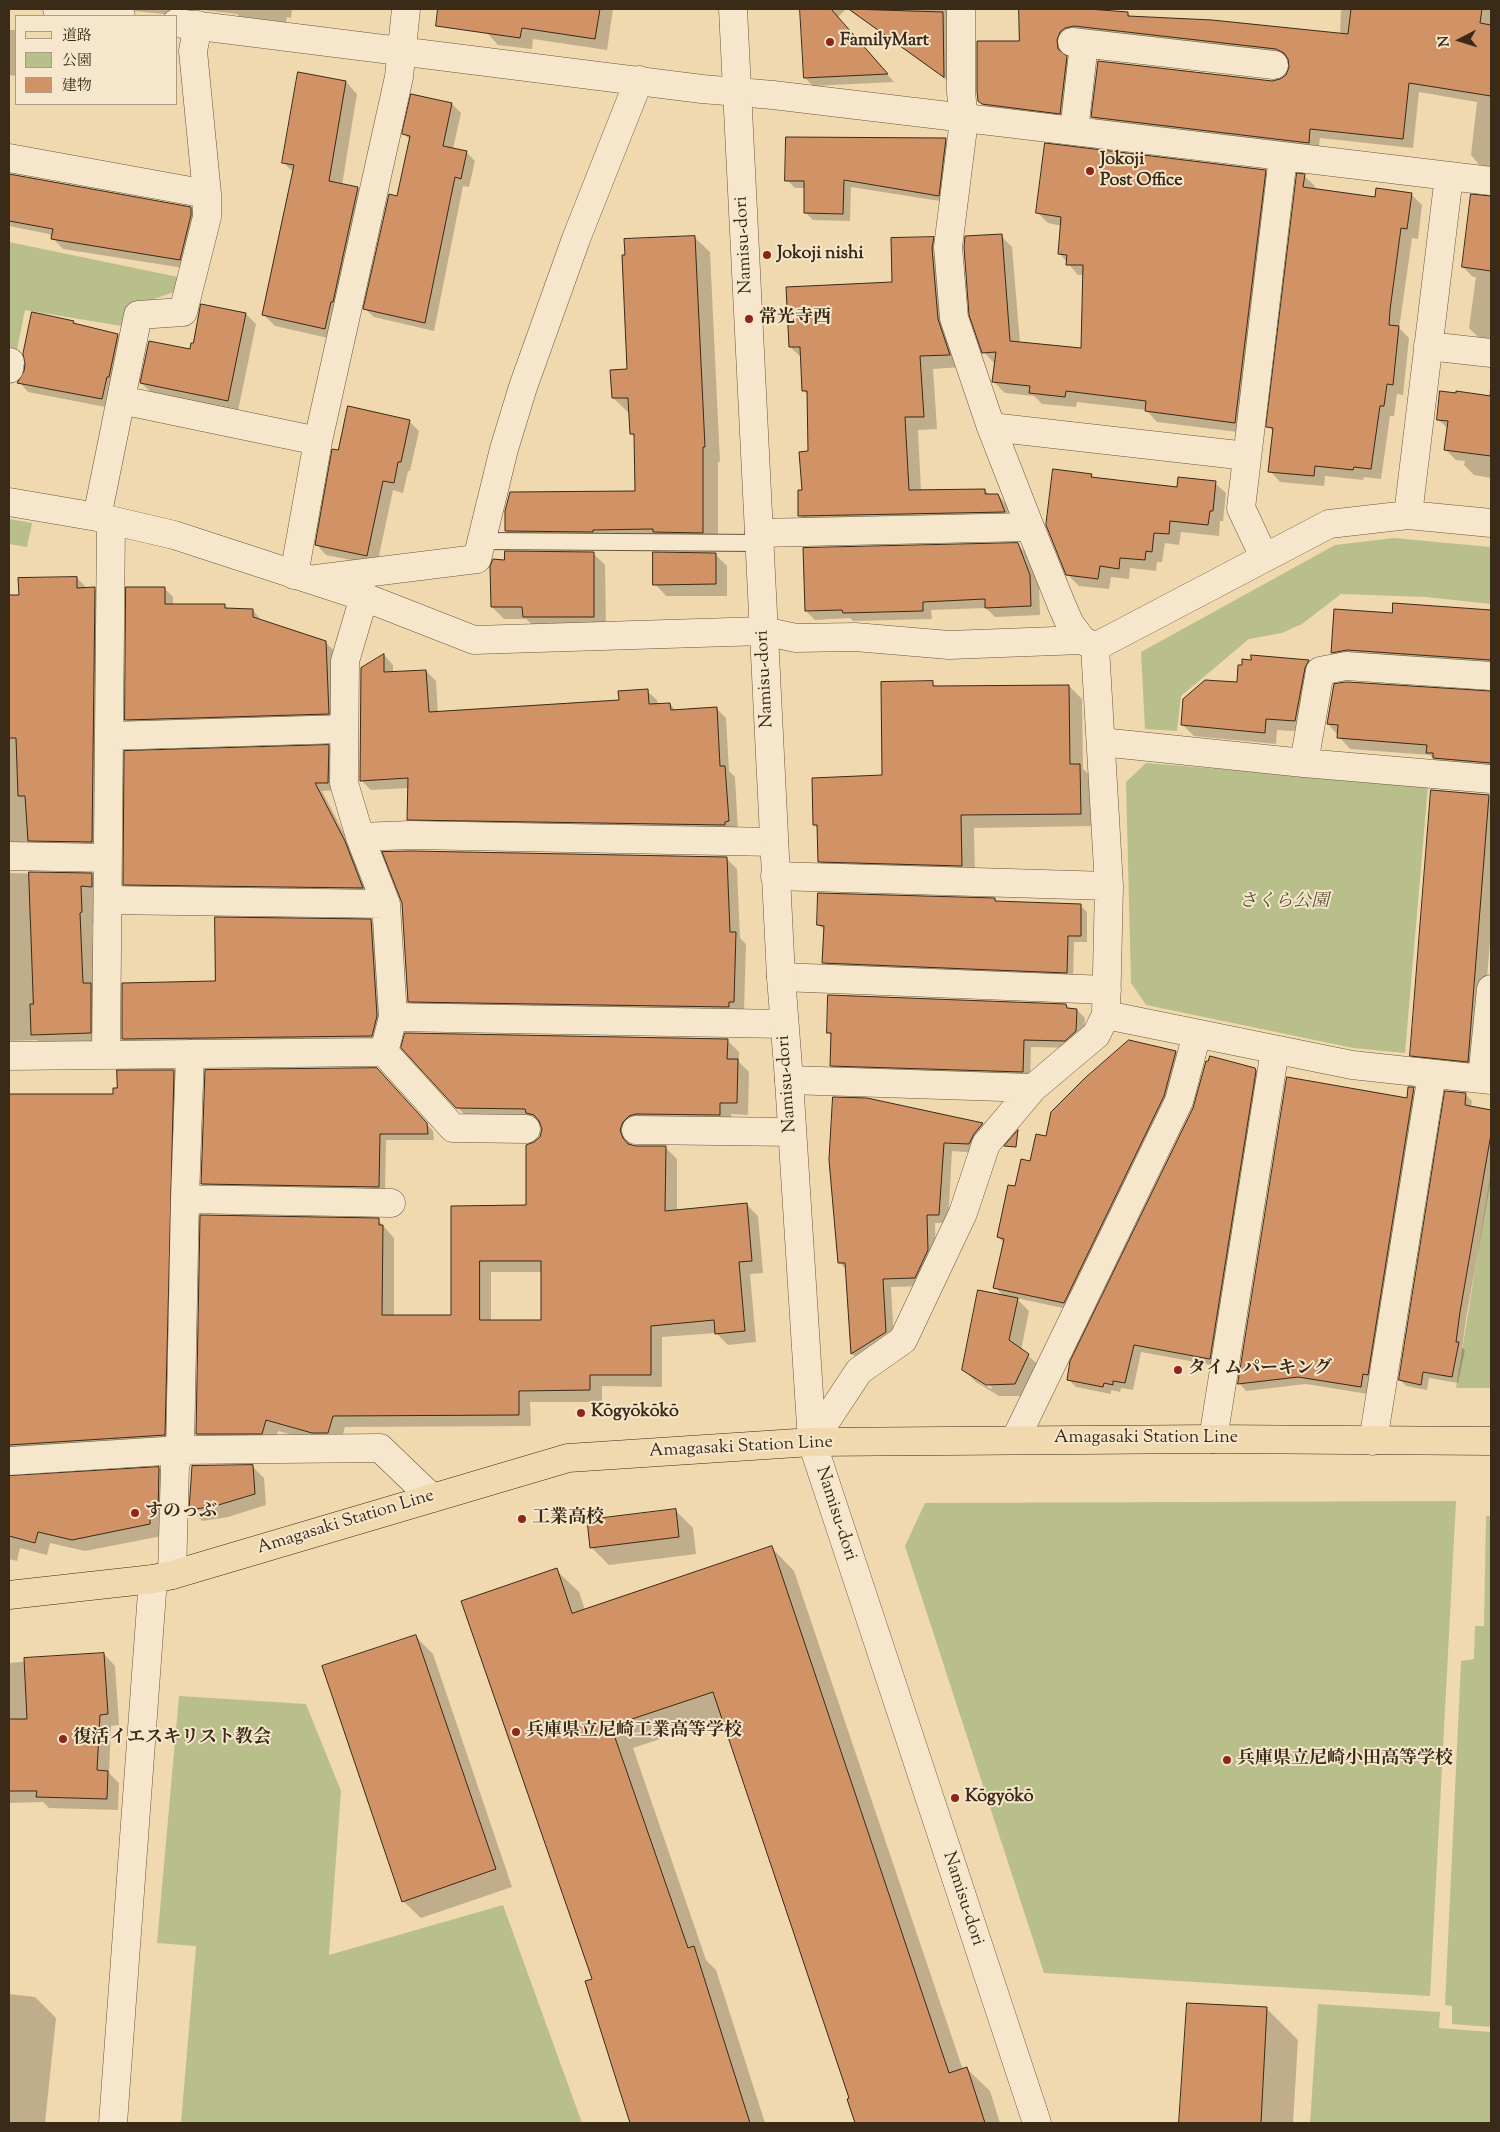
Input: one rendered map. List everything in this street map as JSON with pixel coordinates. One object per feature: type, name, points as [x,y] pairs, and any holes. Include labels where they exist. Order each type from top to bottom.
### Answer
[{"type":"main road","name":"Amagasaki Station Line","points":[[9,1595],[163,1577],[568,1458],[812,1442],[1213,1439],[1491,1441]]},
{"type":"street","points":[[57,9],[112,15]]},
{"type":"street","points":[[302,578],[318,441],[398,77],[406,9]]},
{"type":"street","name":"Namisu-dori","points":[[732,9],[781,977],[812,1442],[1037,2123]]},
{"type":"street","points":[[812,1442],[859,1371],[903,1340],[963,1213],[986,1144],[1033,1088],[1096,1035],[1106,1002],[1109,886],[1101,742],[1088,644],[1070,624],[1030,527],[991,427],[954,318],[948,247],[964,120],[961,92],[961,9]]},
{"type":"street","points":[[106,1054],[109,736],[104,519],[121,400],[138,315],[183,312],[207,217],[207,194],[193,51],[188,20],[401,51],[964,120],[1491,181]]},
{"type":"street","points":[[1074,132],[1078,43],[1274,64]]},
{"type":"street","points":[[302,578],[477,558],[504,449],[523,387],[576,239],[639,80]]},
{"type":"street","points":[[1264,558],[1241,508],[1282,157]]},
{"type":"street","points":[[9,158],[207,194]]},
{"type":"street","points":[[1408,516],[1449,176]]},
{"type":"street","points":[[1428,346],[1491,353]]},
{"type":"street","points":[[121,400],[318,441]]},
{"type":"street","points":[[991,427],[1247,456]]},
{"type":"street","points":[[9,502],[104,519],[174,535],[364,597],[474,640],[763,631],[796,638],[855,637],[949,644],[1088,644],[1329,524],[1408,516],[1491,523]]},
{"type":"street","points":[[759,538],[1030,527]]},
{"type":"street","points":[[364,597],[345,661],[344,783],[360,837],[386,904],[392,1017],[384,1052]]},
{"type":"street","points":[[1304,763],[1320,671],[1346,666],[1491,676]]},
{"type":"street","points":[[109,736],[344,729]]},
{"type":"street","points":[[1101,742],[1304,763],[1491,779]]},
{"type":"street","points":[[360,837],[411,835],[774,842]]},
{"type":"street","points":[[9,856],[107,858]]},
{"type":"street","points":[[776,876],[1109,886]]},
{"type":"street","points":[[108,900],[386,904]]},
{"type":"street","points":[[781,977],[1106,1002],[1197,1034],[1275,1050],[1352,1065],[1486,1079],[1491,990]]},
{"type":"street","points":[[392,1017],[784,1024]]},
{"type":"street","points":[[1015,1440],[1179,1101],[1197,1034]]},
{"type":"street","points":[[1213,1439],[1275,1050]]},
{"type":"street","points":[[9,1056],[384,1052],[453,1128],[526,1129]]},
{"type":"street","points":[[113,2123],[163,1577],[175,1466],[180,1450],[190,1054]]},
{"type":"street","points":[[1373,1441],[1432,1074]]},
{"type":"street","points":[[789,1080],[1033,1088]]},
{"type":"street","points":[[636,1130],[792,1132]]},
{"type":"street","points":[[185,1199],[391,1203]]},
{"type":"street","points":[[9,1461],[180,1450],[380,1448],[432,1498]]},
{"type":"lane","points":[[482,541],[759,538]]},
{"type":"green space","points":[[9,242],[178,277],[174,292],[125,309],[122,326],[25,310],[15,359],[9,358]]},
{"type":"green space","points":[[9,519],[32,523],[27,547],[9,544]]},
{"type":"green space","points":[[1394,538],[1491,547],[1491,604],[1426,597],[1341,594],[1302,624],[1282,633],[1249,639],[1181,696],[1177,731],[1145,729],[1141,652],[1335,545]]},
{"type":"green space","name":"さくら公園","points":[[1146,763],[1428,786],[1405,1053],[1353,1048],[1146,1005],[1131,983],[1126,782]]},
{"type":"green space","points":[[1491,1171],[1491,1388],[1456,1388]]},
{"type":"green space","name":"兵庫県立尼崎小田高等学校","points":[[1456,1501],[1430,1996],[1044,1973],[905,1546],[925,1503]]},
{"type":"green space","points":[[1486,1516],[1491,1516],[1491,2027],[1452,2024],[1452,2006],[1445,2005],[1461,1661],[1474,1659],[1475,1626],[1484,1626]]},
{"type":"green space","points":[[179,1696],[306,1704],[341,1791],[329,1955],[503,1905],[582,2123],[181,2123],[196,1946],[157,1943]]},
{"type":"green space","points":[[1318,2004],[1440,2012],[1439,2028],[1491,2032],[1491,2123],[1310,2123]]},
{"type":"building","points":[[438,9],[600,9],[595,39],[522,28],[520,38],[436,26]]},
{"type":"building","name":"FamilyMart","points":[[800,9],[831,9],[888,74],[804,78]]},
{"type":"building","points":[[849,9],[943,12],[944,77]]},
{"type":"building","points":[[1019,9],[1088,9],[1128,12],[1128,16],[1212,20],[1348,34],[1351,9],[1482,9],[1480,23],[1491,25],[1491,96],[1409,83],[1403,139],[1310,129],[1309,143],[1091,117],[1098,61],[1272,81],[1286,75],[1289,67],[1288,59],[1284,53],[1276,49],[1074,26],[1065,28],[1060,32],[1057,40],[1058,49],[1067,56],[1060,114],[982,104],[978,101],[977,91],[977,41],[1019,41]]},
{"type":"building","points":[[298,72],[346,81],[329,181],[358,187],[333,302],[331,302],[325,329],[262,315],[294,165],[282,163]]},
{"type":"building","points":[[411,94],[452,103],[443,146],[467,151],[461,179],[455,177],[425,323],[363,309],[389,194],[397,196],[410,136],[402,134]]},
{"type":"building","points":[[786,137],[946,138],[939,196],[844,180],[843,214],[804,213],[804,181],[785,181]]},
{"type":"building","points":[[1045,143],[1266,170],[1235,423],[1145,411],[1146,401],[1066,391],[1065,397],[1029,393],[1030,386],[992,382],[996,352],[982,353],[969,315],[964,247],[965,236],[1002,234],[1010,341],[1081,348],[1083,265],[1066,265],[1067,255],[1058,254],[1061,217],[1036,213]]},
{"type":"building","points":[[1297,173],[1305,174],[1303,187],[1375,197],[1376,188],[1412,193],[1407,229],[1401,228],[1390,310],[1389,325],[1399,326],[1393,385],[1387,384],[1384,406],[1380,406],[1371,469],[1354,467],[1353,470],[1315,466],[1314,476],[1268,472],[1273,428],[1266,427]]},
{"type":"building","points":[[9,174],[191,207],[191,215],[180,260],[51,239],[53,229],[9,221]]},
{"type":"building","points":[[1471,194],[1491,196],[1491,271],[1462,267]]},
{"type":"building","points":[[695,236],[705,447],[703,447],[703,533],[653,532],[653,529],[593,530],[593,532],[505,531],[505,511],[510,492],[635,491],[634,434],[630,434],[628,398],[612,398],[610,370],[627,369],[622,255],[625,255],[624,239]]},
{"type":"building","points":[[934,237],[932,248],[938,319],[950,355],[920,356],[924,417],[905,417],[909,490],[985,489],[985,494],[998,494],[1005,512],[798,516],[798,490],[802,490],[799,452],[808,451],[807,391],[802,391],[800,347],[789,347],[786,287],[892,282],[891,238]]},
{"type":"building","points":[[201,304],[246,313],[228,401],[140,383],[149,341],[190,349]]},
{"type":"building","points":[[32,312],[74,321],[73,323],[118,334],[109,377],[107,377],[102,399],[17,383],[24,371],[23,354]]},
{"type":"building","points":[[1440,391],[1456,393],[1456,391],[1491,396],[1491,456],[1444,450],[1448,421],[1437,420]]},
{"type":"building","points":[[348,406],[410,420],[401,462],[398,462],[394,483],[383,481],[367,556],[315,545],[332,449],[338,450]]},
{"type":"building","points":[[1053,469],[1092,474],[1091,477],[1177,487],[1178,477],[1216,481],[1213,511],[1210,511],[1208,525],[1170,521],[1169,534],[1154,533],[1152,552],[1146,551],[1145,560],[1120,558],[1119,569],[1100,566],[1098,579],[1066,575],[1046,525]]},
{"type":"building","points":[[1018,543],[1030,575],[1031,606],[985,608],[985,599],[923,602],[923,611],[843,613],[842,610],[805,611],[803,548]]},
{"type":"building","points":[[505,551],[594,552],[594,617],[523,617],[522,607],[491,607],[490,566],[493,559],[504,560]]},
{"type":"building","points":[[653,552],[716,553],[716,584],[653,585]]},
{"type":"building","points":[[77,577],[77,588],[95,587],[92,842],[28,841],[25,796],[18,796],[16,738],[9,738],[9,595],[19,595],[18,578]]},
{"type":"building","points":[[126,587],[165,587],[165,604],[225,604],[225,608],[253,609],[253,617],[326,641],[329,714],[125,720]]},
{"type":"building","points":[[1393,603],[1491,610],[1491,660],[1347,650],[1331,653],[1334,609],[1392,613]]},
{"type":"building","points":[[384,654],[384,672],[426,670],[429,712],[619,700],[618,691],[648,689],[649,704],[670,703],[671,710],[717,707],[720,766],[725,766],[729,821],[725,822],[725,825],[407,820],[408,778],[360,781],[361,668]]},
{"type":"building","points":[[1251,655],[1309,660],[1305,668],[1295,721],[1266,719],[1265,733],[1181,725],[1183,699],[1205,680],[1237,682],[1238,665],[1242,665],[1242,659],[1251,660]]},
{"type":"building","points":[[933,681],[933,686],[1069,685],[1070,764],[1080,764],[1081,814],[961,815],[962,866],[818,862],[817,825],[813,825],[812,778],[882,775],[881,682]]},
{"type":"building","points":[[1347,682],[1491,691],[1491,763],[1433,758],[1433,753],[1426,753],[1427,745],[1337,738],[1338,725],[1327,724],[1334,684]]},
{"type":"building","points":[[329,745],[328,783],[315,783],[345,841],[363,888],[123,885],[124,751]]},
{"type":"building","points":[[1431,790],[1489,795],[1468,1062],[1410,1056]]},
{"type":"building","points":[[382,852],[727,857],[730,932],[736,932],[734,1002],[729,1002],[729,1007],[408,1002],[402,903]]},
{"type":"building","points":[[29,872],[92,873],[92,887],[81,886],[82,912],[80,913],[83,983],[91,983],[91,1033],[31,1035],[30,1004],[33,1004]]},
{"type":"building","points":[[818,893],[995,898],[995,901],[1081,904],[1081,936],[1068,936],[1067,973],[822,963],[824,926],[817,925]]},
{"type":"building","points":[[215,917],[371,919],[377,1016],[372,1036],[122,1039],[122,983],[215,981]]},
{"type":"building","points":[[828,995],[1066,1004],[1067,1008],[1077,1009],[1076,1031],[1065,1041],[1024,1040],[1023,1072],[830,1066],[831,1033],[827,1033]]},
{"type":"building","points":[[405,1033],[728,1039],[727,1059],[738,1059],[737,1103],[720,1103],[720,1115],[636,1114],[629,1116],[623,1122],[620,1130],[628,1144],[636,1146],[666,1146],[665,1211],[747,1203],[752,1261],[739,1262],[745,1331],[715,1334],[714,1320],[651,1326],[651,1375],[590,1375],[590,1390],[519,1391],[519,1415],[333,1416],[328,1433],[312,1433],[266,1420],[262,1434],[196,1434],[200,1215],[379,1218],[379,1225],[383,1225],[382,1315],[451,1315],[451,1206],[526,1205],[526,1145],[540,1137],[542,1129],[539,1121],[534,1115],[526,1113],[525,1109],[456,1108],[401,1048]],"holes":[[[480,1261],[541,1261],[541,1320],[480,1320]]]},
{"type":"building","points":[[1129,1040],[1176,1051],[1164,1096],[1064,1303],[993,1288],[1004,1239],[997,1237],[1008,1185],[1015,1186],[1021,1159],[1030,1161],[1036,1134],[1046,1136],[1051,1112],[1085,1078]]},
{"type":"building","points":[[1210,1056],[1255,1068],[1256,1071],[1210,1359],[1134,1345],[1125,1383],[1113,1381],[1113,1385],[1104,1383],[1103,1387],[1067,1380],[1070,1361],[1193,1108],[1206,1061],[1208,1061]]},
{"type":"building","points":[[377,1068],[427,1123],[428,1134],[380,1134],[379,1187],[201,1184],[205,1070]]},
{"type":"building","points":[[117,1070],[174,1070],[165,1435],[9,1445],[9,1094],[113,1094],[113,1088],[117,1088]]},
{"type":"building","points":[[1287,1077],[1407,1098],[1408,1087],[1414,1087],[1368,1375],[1363,1374],[1361,1387],[1298,1377],[1238,1384]]},
{"type":"building","points":[[1445,1091],[1466,1093],[1465,1105],[1491,1110],[1491,1134],[1460,1312],[1456,1342],[1459,1342],[1452,1377],[1423,1372],[1421,1385],[1399,1380]]},
{"type":"building","points":[[833,1097],[867,1098],[983,1123],[969,1144],[944,1143],[939,1215],[927,1215],[928,1250],[915,1278],[883,1279],[886,1332],[851,1354],[845,1263],[838,1263],[829,1160]]},
{"type":"building","points":[[1018,1130],[1016,1147],[1004,1146]]},
{"type":"building","points":[[978,1290],[1018,1298],[1009,1340],[1029,1354],[1015,1384],[986,1385],[962,1370]]},
{"type":"building","points":[[253,1465],[255,1494],[215,1506],[189,1510],[192,1466]]},
{"type":"building","points":[[159,1467],[158,1514],[150,1515],[150,1524],[72,1540],[38,1532],[35,1543],[9,1536],[9,1476]]},
{"type":"building","points":[[676,1509],[679,1537],[590,1548],[587,1520]]},
{"type":"building","points":[[772,1546],[949,2073],[967,2067],[985,2123],[855,2123],[847,2099],[849,2098],[713,1692],[611,1726],[688,1948],[694,1946],[750,2123],[630,2123],[585,1981],[592,1979],[461,1601],[557,1568],[572,1613]]},
{"type":"building","points":[[416,1635],[496,1869],[402,1902],[322,1666]]},
{"type":"building","points":[[104,1653],[108,1714],[100,1715],[97,1770],[108,1771],[107,1799],[36,1797],[37,1791],[9,1791],[9,1719],[27,1719],[24,1658]]},
{"type":"building","points":[[1187,2003],[1267,2007],[1261,2123],[1179,2123]]},
{"type":"place","name":"FamilyMart","points":[[830,42]]},
{"type":"place","name":"Jokoji Post Office","points":[[1090,171]]},
{"type":"place","name":"Jokoji nishi","points":[[767,255]]},
{"type":"place","name":"常光寺西","points":[[749,319]]},
{"type":"place","name":"タイムパーキング","points":[[1178,1370]]},
{"type":"place","name":"Kōgyōkōkō","points":[[581,1413]]},
{"type":"place","name":"すのっぶ","points":[[135,1513]]},
{"type":"place","name":"工業高校","points":[[522,1519]]},
{"type":"place","name":"兵庫県立尼崎工業高等学校","points":[[516,1732]]},
{"type":"place","name":"復活イエスキリスト教会","points":[[63,1739]]},
{"type":"place","name":"兵庫県立尼崎小田高等学校","points":[[1227,1760]]},
{"type":"place","name":"Kōgyōkō","points":[[955,1798]]}]
